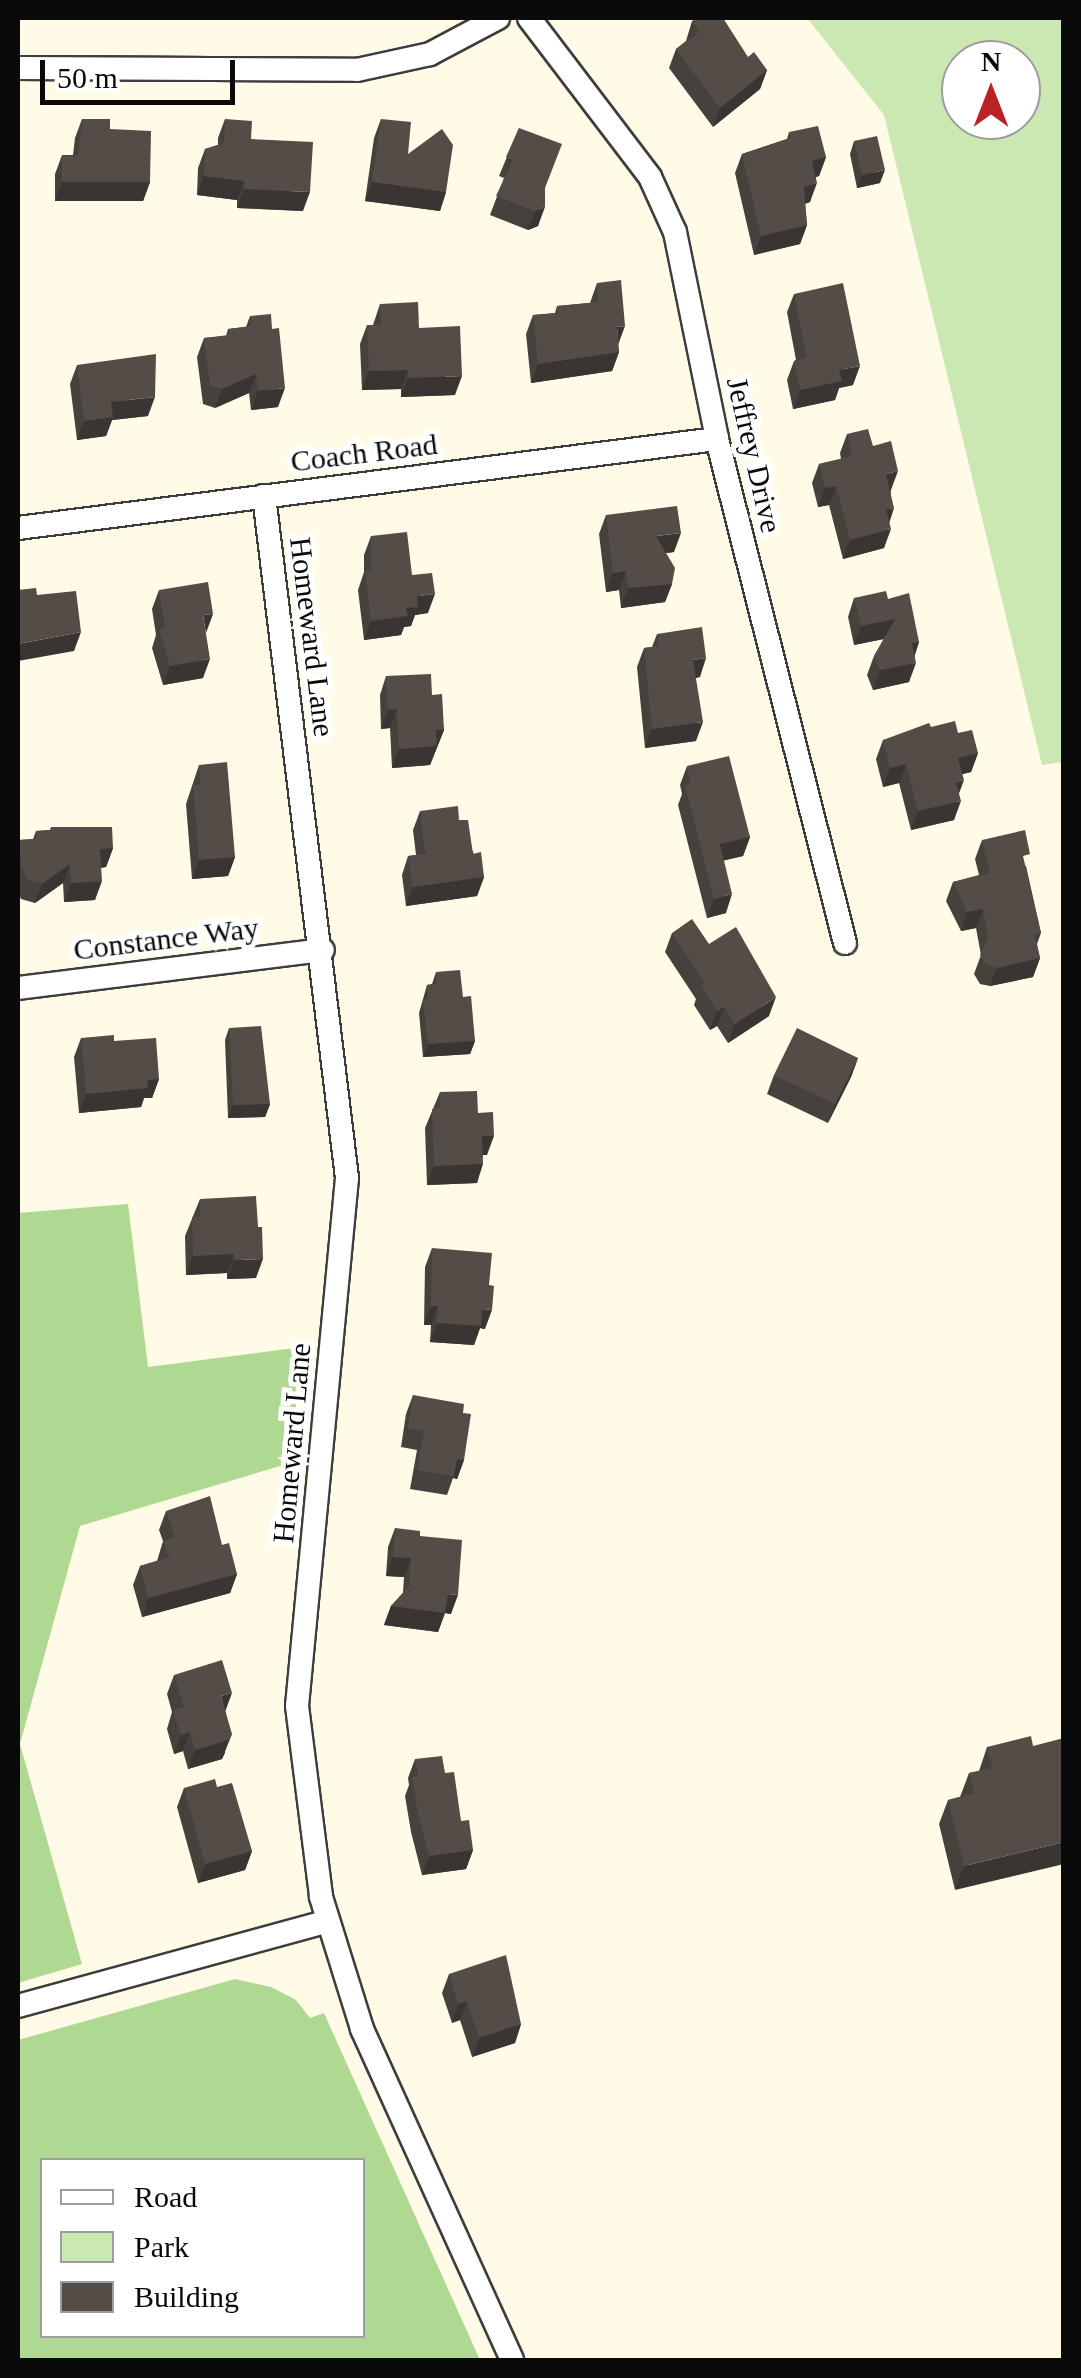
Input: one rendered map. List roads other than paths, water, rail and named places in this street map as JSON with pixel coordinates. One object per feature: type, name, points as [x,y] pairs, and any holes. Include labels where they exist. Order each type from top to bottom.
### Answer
[{"type":"street","points":[[18,68],[357,70],[430,54],[498,18]]},
{"type":"street","name":"Jeffrey Drive","points":[[528,18],[616,128],[650,177],[669,218],[718,439],[845,943]]},
{"type":"street","name":"Coach Road","points":[[18,528],[718,439]]},
{"type":"street","name":"Homeward Lane","points":[[264,496],[323,950],[347,1178],[297,1706],[321,1897],[362,2029],[512,2360]]},
{"type":"street","name":"Constance Way","points":[[18,988],[323,950]]},
{"type":"street","points":[[18,2006],[328,1921]]}]
